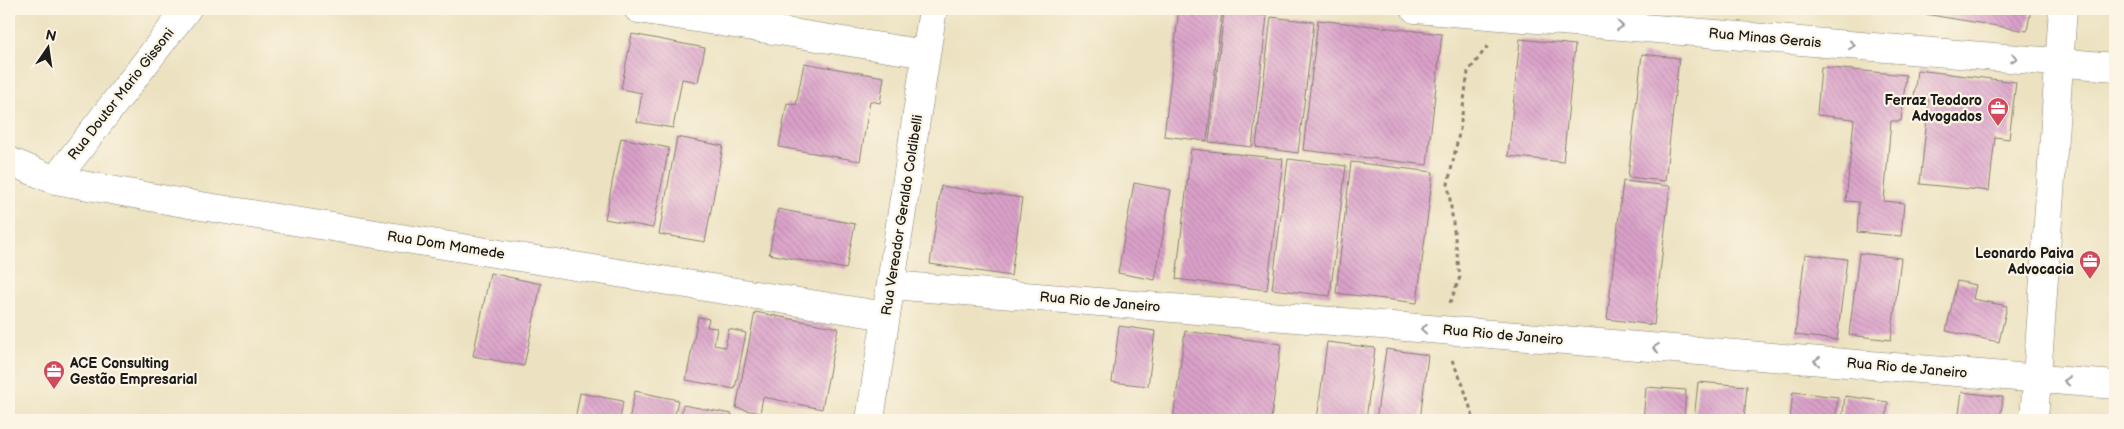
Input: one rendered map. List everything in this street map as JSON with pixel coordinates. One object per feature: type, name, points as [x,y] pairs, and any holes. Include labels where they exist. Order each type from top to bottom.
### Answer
[{"type":"street","name":"Rua Doutor Mario Gissoni","points":[[55,180],[187,9]]},
{"type":"street","points":[[638,9],[926,54]]},
{"type":"street","name":"Rua Vereador Geraldo Coldibelli","points":[[870,420],[933,9]]},
{"type":"street","name":"Rua Minas Gerais","points":[[1415,9],[2115,67]]},
{"type":"street","points":[[2034,420],[2063,9]]},
{"type":"street","name":"Rua Dom Mamede","points":[[9,162],[55,180],[205,207],[886,316]]},
{"type":"street","name":"Rua Rio de Janeiro","points":[[891,285],[2115,385]]},
{"type":"path","points":[[1474,420],[1463,385],[1440,330],[1460,277],[1448,184],[1460,129],[1468,72],[1496,35],[1497,16]]},
{"type":"building","points":[[1179,9],[1222,11],[1207,141],[1164,136]]},
{"type":"building","points":[[1920,9],[2031,9],[2027,31],[1919,13]]},
{"type":"building","points":[[1224,11],[1267,16],[1252,147],[1209,142]]},
{"type":"building","points":[[1271,17],[1314,22],[1298,153],[1256,147]]},
{"type":"building","points":[[1318,20],[1442,34],[1427,165],[1303,150]]},
{"type":"building","points":[[632,34],[705,48],[698,82],[682,79],[673,128],[637,122],[642,93],[621,89]]},
{"type":"building","points":[[1520,39],[1575,45],[1563,162],[1508,156]]},
{"type":"building","points":[[1642,54],[1679,58],[1665,181],[1628,177]]},
{"type":"building","points":[[804,63],[884,77],[880,103],[870,101],[860,161],[779,147],[787,103],[796,105]]},
{"type":"building","points":[[1821,67],[1906,75],[1901,121],[1891,121],[1884,201],[1904,203],[1901,236],[1857,232],[1859,202],[1846,201],[1854,119],[1817,115]]},
{"type":"building","points":[[1917,70],[2016,82],[2009,139],[1995,137],[1989,191],[1920,184],[1929,100],[1914,98]]},
{"type":"building","points":[[677,137],[723,146],[705,242],[659,234]]},
{"type":"building","points":[[621,138],[669,148],[653,228],[605,219]]},
{"type":"building","points":[[1191,149],[1283,159],[1267,290],[1176,279]]},
{"type":"building","points":[[1288,159],[1346,166],[1330,296],[1272,289]]},
{"type":"building","points":[[1351,162],[1433,172],[1417,303],[1336,293]]},
{"type":"building","points":[[1623,181],[1670,186],[1654,325],[1607,319]]},
{"type":"building","points":[[1134,183],[1171,190],[1155,280],[1118,273]]},
{"type":"building","points":[[941,186],[1022,198],[1011,276],[930,264]]},
{"type":"building","points":[[778,209],[855,224],[846,269],[769,254]]},
{"type":"building","points":[[1859,253],[1901,258],[1891,340],[1849,335]]},
{"type":"building","points":[[1805,254],[1847,259],[1837,340],[1795,335]]},
{"type":"building","points":[[490,273],[541,284],[524,366],[473,356]]},
{"type":"building","points":[[1957,281],[1976,285],[1973,299],[2007,306],[1999,342],[1946,331]]},
{"type":"building","points":[[755,312],[838,328],[822,409],[763,397],[760,413],[736,408]]},
{"type":"building","points":[[698,317],[709,319],[707,327],[717,328],[714,345],[725,347],[729,329],[746,333],[735,389],[686,380]]},
{"type":"building","points":[[1119,326],[1155,331],[1148,386],[1112,382]]},
{"type":"building","points":[[1185,331],[1281,344],[1271,420],[1173,420]]},
{"type":"building","points":[[1327,342],[1375,348],[1366,420],[1317,420]]},
{"type":"building","points":[[1386,349],[1428,355],[1420,420],[1376,420]]},
{"type":"building","points":[[1698,382],[1747,386],[1744,420],[1694,420]]},
{"type":"building","points":[[1646,387],[1686,390],[1684,420],[1643,420]]},
{"type":"building","points":[[635,391],[678,400],[674,420],[629,420]]},
{"type":"building","points":[[1793,392],[1838,397],[1835,420],[1790,420]]},
{"type":"building","points":[[1962,392],[2003,397],[2000,420],[1958,420]]},
{"type":"building","points":[[580,393],[623,401],[620,420],[575,420]]},
{"type":"building","points":[[1845,396],[1888,402],[1886,420],[1842,420]]},
{"type":"building","points":[[683,405],[732,414],[731,420],[680,420]]},
{"type":"place","name":"Ferraz Teodoro Advogados","points":[[1998,127]]},
{"type":"place","name":"Leonardo Paiva Advocacia","points":[[2090,280]]},
{"type":"place","name":"ACE Consulting Gestão Empresarial","points":[[54,390]]}]
